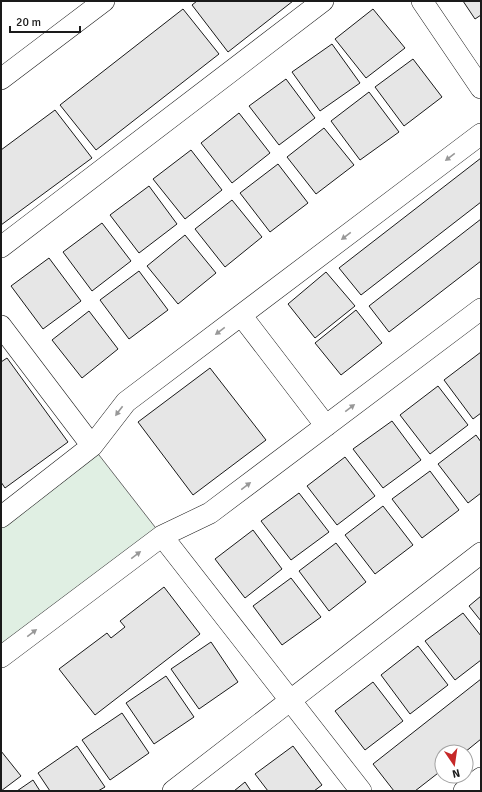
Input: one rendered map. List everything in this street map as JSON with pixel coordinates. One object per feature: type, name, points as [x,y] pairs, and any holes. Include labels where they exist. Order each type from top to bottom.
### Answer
[{"type":"street","points":[[1,79],[104,1]]},
{"type":"street","points":[[1,247],[324,1]]},
{"type":"street","points":[[422,1],[481,88]]},
{"type":"street","points":[[1,517],[92,446],[126,402],[481,134]]},
{"type":"street","points":[[1,656],[162,536],[210,513],[481,309]]},
{"type":"street","points":[[241,314],[326,426]]},
{"type":"street","points":[[1,326],[92,446]]},
{"type":"street","points":[[162,536],[291,700],[360,791]]},
{"type":"street","points":[[173,791],[481,553]]},
{"type":"street","points":[[464,791],[481,778]]},
{"type":"green space","points":[[92,446],[162,536],[1,657],[1,517]]},
{"type":"building","points":[[197,1],[293,1],[228,52],[192,5]]},
{"type":"building","points":[[463,1],[481,1],[481,15],[475,19]]},
{"type":"building","points":[[183,9],[219,54],[96,150],[60,105]]},
{"type":"building","points":[[373,9],[405,48],[366,78],[335,39]]},
{"type":"building","points":[[332,44],[360,83],[320,111],[292,72]]},
{"type":"building","points":[[413,59],[442,97],[404,126],[375,87]]},
{"type":"building","points":[[286,79],[315,118],[279,145],[249,106]]},
{"type":"building","points":[[369,92],[399,132],[360,160],[331,121]]},
{"type":"building","points":[[55,110],[92,158],[1,225],[1,150]]},
{"type":"building","points":[[239,113],[270,153],[232,183],[201,143]]},
{"type":"building","points":[[324,128],[354,165],[316,194],[287,157]]},
{"type":"building","points":[[191,150],[222,190],[185,219],[153,179]]},
{"type":"building","points":[[481,158],[481,202],[361,295],[339,268]]},
{"type":"building","points":[[278,164],[308,203],[270,232],[240,193]]},
{"type":"building","points":[[149,186],[177,224],[139,253],[110,215]]},
{"type":"building","points":[[232,200],[262,237],[225,267],[195,229]]},
{"type":"building","points":[[481,219],[481,261],[389,332],[369,306]]},
{"type":"building","points":[[102,223],[131,261],[92,291],[63,252]]},
{"type":"building","points":[[185,235],[216,273],[178,304],[147,266]]},
{"type":"building","points":[[49,258],[81,301],[43,329],[11,286]]},
{"type":"building","points":[[139,271],[168,310],[129,339],[100,300]]},
{"type":"building","points":[[326,272],[355,306],[315,338],[288,304]]},
{"type":"building","points":[[356,310],[382,343],[341,375],[315,343]]},
{"type":"building","points":[[89,311],[118,349],[82,378],[52,340]]},
{"type":"building","points":[[481,352],[481,413],[473,419],[444,380]]},
{"type":"building","points":[[7,358],[68,442],[5,488],[1,482],[1,362]]},
{"type":"building","points":[[210,368],[266,440],[193,495],[138,422]]},
{"type":"building","points":[[438,386],[468,425],[430,454],[400,415]]},
{"type":"building","points":[[392,421],[421,460],[383,488],[353,449]]},
{"type":"building","points":[[476,435],[481,442],[481,493],[468,503],[438,464]]},
{"type":"building","points":[[345,457],[375,496],[337,525],[307,486]]},
{"type":"building","points":[[430,471],[459,510],[422,538],[392,499]]},
{"type":"building","points":[[299,493],[329,532],[291,560],[261,521]]},
{"type":"building","points":[[383,506],[413,545],[375,574],[345,535]]},
{"type":"building","points":[[253,530],[282,569],[245,598],[215,559]]},
{"type":"building","points":[[336,543],[366,582],[329,611],[299,571]]},
{"type":"building","points":[[291,578],[321,617],[282,645],[253,606]]},
{"type":"building","points":[[164,587],[200,634],[95,715],[59,669],[107,633],[111,638],[125,627],[120,621]]},
{"type":"building","points":[[481,596],[481,621],[469,606]]},
{"type":"building","points":[[463,613],[481,636],[481,660],[455,680],[425,641]]},
{"type":"building","points":[[211,642],[238,682],[199,709],[171,669]]},
{"type":"building","points":[[418,646],[448,685],[410,714],[381,675]]},
{"type":"building","points":[[166,676],[194,717],[154,744],[126,703]]},
{"type":"building","points":[[481,679],[481,739],[474,745],[434,744],[434,776],[415,791],[394,791],[373,764]]},
{"type":"building","points":[[373,682],[403,721],[365,750],[335,711]]},
{"type":"building","points":[[122,713],[149,753],[110,780],[82,740]]},
{"type":"building","points":[[77,746],[105,787],[98,791],[50,791],[38,773]]},
{"type":"building","points":[[293,746],[322,785],[314,791],[268,791],[255,774]]},
{"type":"building","points":[[1,751],[21,776],[1,791]]},
{"type":"building","points":[[33,780],[40,791],[17,791]]},
{"type":"building","points":[[245,782],[251,791],[234,791]]}]
